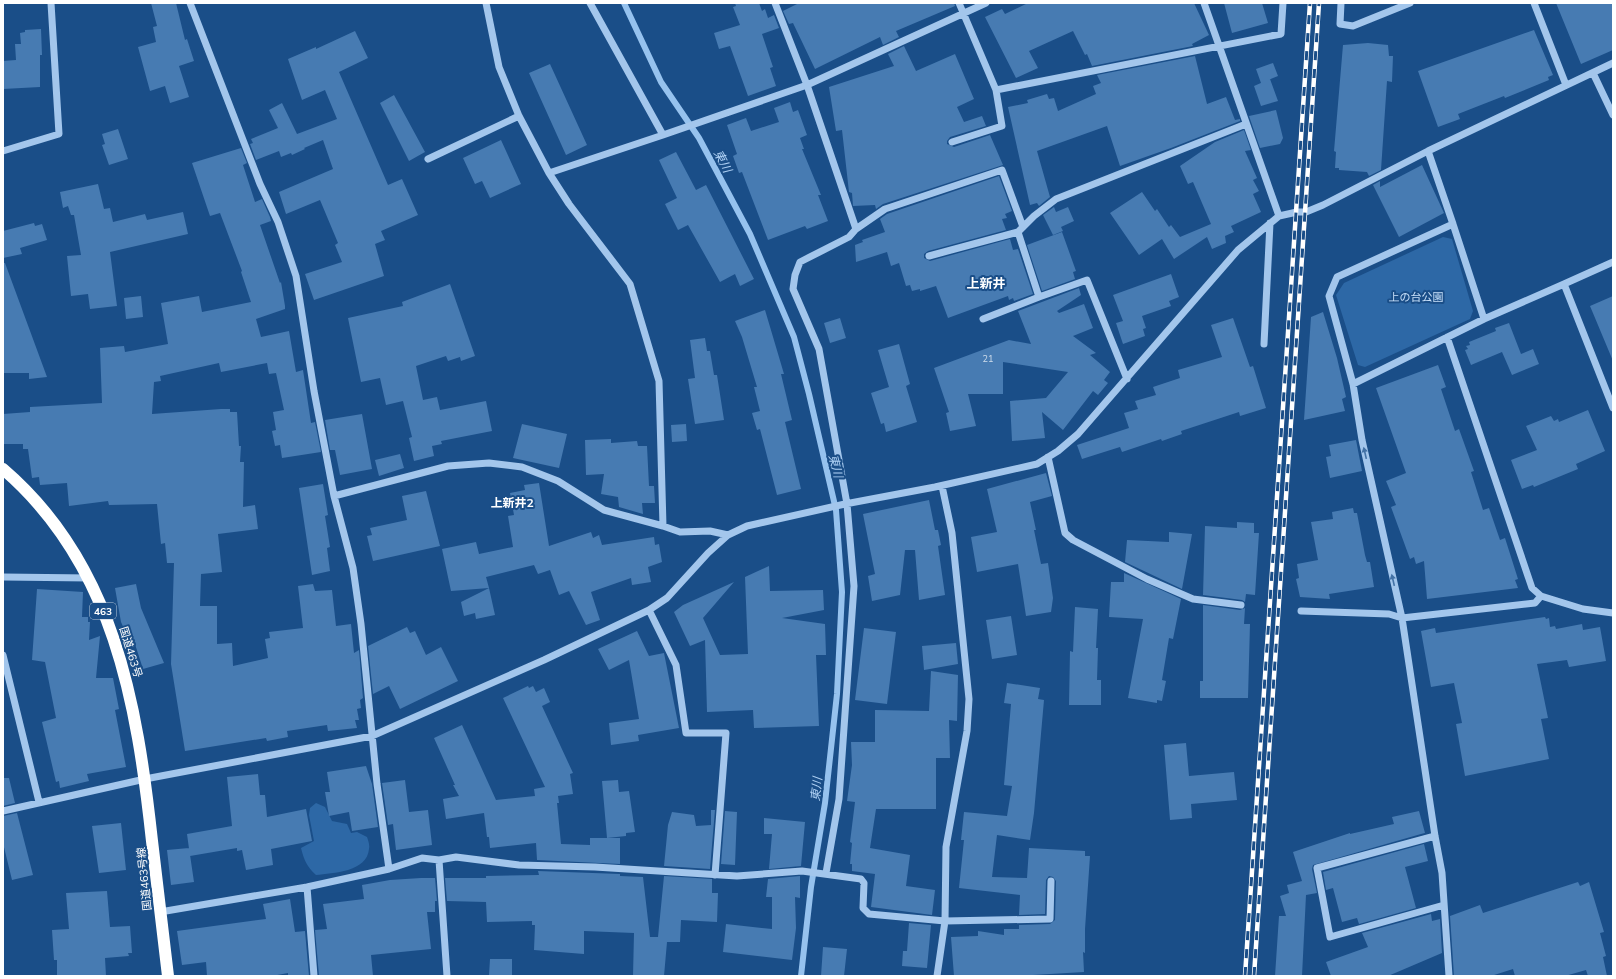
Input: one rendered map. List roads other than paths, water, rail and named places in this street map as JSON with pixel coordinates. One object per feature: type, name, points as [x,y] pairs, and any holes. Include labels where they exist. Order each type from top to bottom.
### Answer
[{"type":"highway","name":"国道463号","points":[[3,470],[20,484],[47,514],[66,540],[89,578],[110,627],[123,665],[134,710],[146,779]]},
{"type":"highway","name":"国道463号線","points":[[146,779],[168,976]]},
{"type":"street","points":[[3,151],[59,134],[51,3]]},
{"type":"street","points":[[190,3],[260,184],[278,222],[296,276],[314,391],[334,496],[353,568],[361,624],[372,736],[389,869]]},
{"type":"street","points":[[486,3],[499,67],[519,116],[548,173],[569,204],[630,284],[659,381],[663,526]]},
{"type":"street","points":[[590,3],[663,135]]},
{"type":"street","points":[[775,3],[807,85],[856,229]]},
{"type":"street","points":[[952,142],[1002,126],[996,90],[959,3]]},
{"type":"street","points":[[548,173],[700,123],[807,85],[986,3]]},
{"type":"street","points":[[1204,3],[1279,216]]},
{"type":"street","points":[[996,90],[1281,34],[1283,3]]},
{"type":"street","points":[[1341,3],[1340,24],[1353,26],[1410,3]]},
{"type":"street","points":[[1534,3],[1566,85]]},
{"type":"street","points":[[3,811],[146,779],[372,736],[544,660],[649,610],[667,598],[708,553],[728,535],[747,526],[846,504],[942,486],[1037,464],[1078,434],[1238,250],[1279,216],[1297,212],[1306,212],[1324,205],[1428,151],[1613,63]]},
{"type":"street","points":[[1592,73],[1613,115]]},
{"type":"street","points":[[428,159],[519,116]]},
{"type":"street","points":[[929,256],[1021,229],[1056,199],[1246,124]]},
{"type":"street","points":[[1428,151],[1484,319]]},
{"type":"street","points":[[826,873],[839,799],[854,586],[846,504],[819,349],[793,289],[795,275],[800,262],[849,237],[856,229],[885,209],[1002,170],[1021,229],[1039,297]]},
{"type":"street","points":[[1264,344],[1270,223]]},
{"type":"street","points":[[1449,976],[1442,873],[1402,618],[1362,440],[1353,384],[1329,296],[1337,277],[1453,224]]},
{"type":"street","points":[[1353,384],[1484,319],[1613,262]]},
{"type":"street","points":[[983,319],[1087,280],[1127,379]]},
{"type":"street","points":[[1564,284],[1613,408]]},
{"type":"street","points":[[1447,338],[1532,588],[1541,596],[1584,610],[1613,613]]},
{"type":"street","points":[[1048,457],[1065,533],[1073,540],[1147,579],[1193,599],[1241,605]]},
{"type":"street","points":[[334,496],[448,466],[495,464],[522,466],[558,481],[604,510],[680,532],[710,531],[728,535]]},
{"type":"street","points":[[937,976],[944,921],[946,847],[967,730],[969,699],[952,534],[942,486]]},
{"type":"street","points":[[3,577],[89,578]]},
{"type":"street","points":[[1301,611],[1389,614],[1402,618],[1534,603],[1541,596]]},
{"type":"street","points":[[649,610],[676,665],[686,733],[726,733],[715,875]]},
{"type":"street","points":[[3,654],[39,802]]},
{"type":"street","points":[[1435,836],[1317,868],[1330,937],[1444,905]]},
{"type":"street","points":[[160,912],[307,887],[389,869],[422,858],[439,860],[456,857],[519,864],[737,876],[802,871],[826,873],[862,879],[864,883],[863,908],[869,914],[944,921],[1050,919],[1051,882]]},
{"type":"street","points":[[439,860],[447,976]]},
{"type":"street","points":[[307,887],[314,976]]},
{"type":"waterway","name":"東川","points":[[624,3],[661,82],[699,138],[750,234],[794,337],[836,510],[842,592],[837,694],[825,803],[811,887],[801,976]]},
{"type":"railway","points":[[1245,976],[1310,3]]},
{"type":"railway","points":[[1254,976],[1319,3]]},
{"type":"district","name":"上新井","points":[[986,283]]},
{"type":"district","name":"上新井2","points":[[512,502]]},
{"type":"park label","name":"上の台公園","points":[[1416,297]]}]
